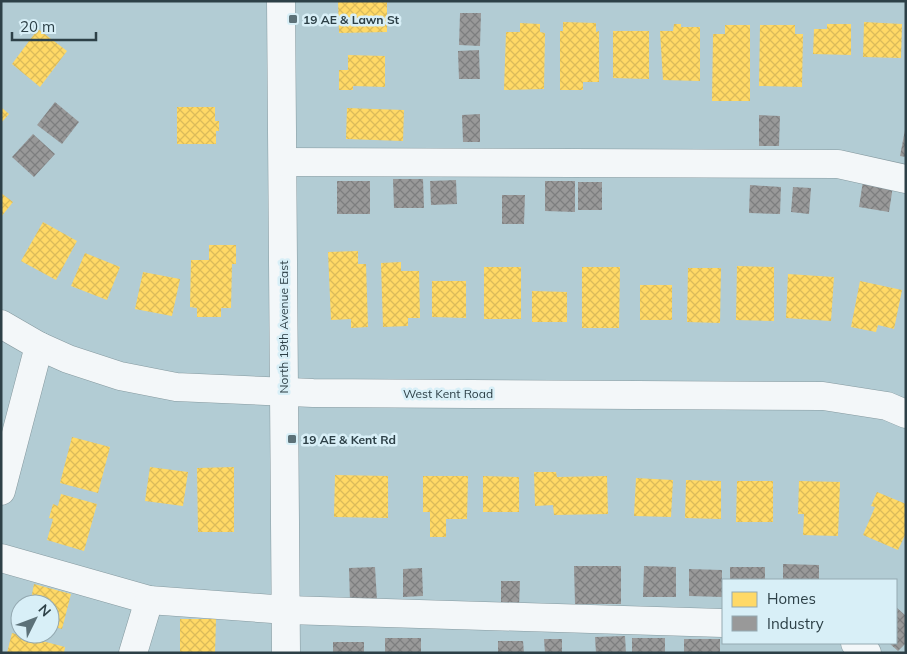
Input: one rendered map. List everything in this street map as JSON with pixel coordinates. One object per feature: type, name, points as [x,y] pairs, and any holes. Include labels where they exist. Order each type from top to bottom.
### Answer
[{"type":"street","name":"North 19th Avenue East","points":[[281,1],[286,653]]},
{"type":"street","points":[[283,162],[838,164],[906,180]]},
{"type":"street","name":"West Kent Road","points":[[1,324],[39,346],[120,376],[167,385],[234,391],[313,393],[823,396],[888,406],[906,414]]},
{"type":"street","points":[[1,490],[39,346]]},
{"type":"street","points":[[1,558],[149,600],[287,610],[722,623]]},
{"type":"street","points":[[133,653],[149,600]]},
{"type":"street","points":[[856,644],[867,653]]},
{"type":"building: Homes","points":[[338,1],[387,1],[387,32],[339,33]]},
{"type":"building: Homes","points":[[563,22],[596,23],[596,32],[599,31],[599,82],[583,82],[583,90],[560,90],[560,31],[563,31]]},
{"type":"building: Homes","points":[[864,22],[902,24],[901,58],[863,57]]},
{"type":"building: Homes","points":[[520,23],[540,24],[540,32],[545,33],[544,89],[504,90],[506,32],[520,32]]},
{"type":"building: Homes","points":[[674,24],[681,24],[681,27],[700,27],[700,81],[663,80],[660,31],[673,31]]},
{"type":"building: Homes","points":[[827,24],[851,24],[851,55],[813,54],[814,29],[827,29]]},
{"type":"building: Homes","points":[[725,25],[750,25],[750,101],[712,101],[713,34],[725,34]]},
{"type":"building: Homes","points":[[760,25],[795,25],[795,34],[803,34],[802,87],[759,86]]},
{"type":"building: Homes","points":[[38,29],[67,51],[40,87],[12,64]]},
{"type":"building: Homes","points":[[613,31],[649,31],[649,79],[613,78]]},
{"type":"building: Homes","points":[[348,55],[385,56],[385,87],[353,86],[353,90],[339,90],[339,70],[348,70]]},
{"type":"building: Homes","points":[[1,107],[9,114],[1,123]]},
{"type":"building: Homes","points":[[177,107],[215,107],[215,121],[219,121],[219,131],[216,131],[216,144],[177,144]]},
{"type":"building: Homes","points":[[347,108],[404,110],[403,141],[346,139]]},
{"type":"building: Homes","points":[[1,193],[13,202],[1,217]]},
{"type":"building: Homes","points":[[43,222],[77,241],[56,280],[21,261]]},
{"type":"building: Homes","points":[[209,245],[236,245],[236,264],[232,264],[231,308],[221,308],[221,317],[197,317],[197,308],[190,307],[191,260],[209,260]]},
{"type":"building: Homes","points":[[358,251],[358,264],[366,264],[368,327],[351,328],[351,319],[331,320],[328,252]]},
{"type":"building: Homes","points":[[85,253],[120,267],[107,300],[71,286]]},
{"type":"building: Homes","points":[[401,262],[401,271],[419,271],[420,318],[408,318],[408,326],[383,327],[381,263]]},
{"type":"building: Homes","points":[[737,266],[774,267],[774,321],[736,320]]},
{"type":"building: Homes","points":[[484,267],[521,267],[521,319],[484,319]]},
{"type":"building: Homes","points":[[582,267],[620,267],[619,328],[582,328]]},
{"type":"building: Homes","points":[[688,268],[721,268],[720,323],[687,322]]},
{"type":"building: Homes","points":[[143,272],[180,279],[172,316],[135,309]]},
{"type":"building: Homes","points":[[788,274],[834,277],[831,321],[786,318]]},
{"type":"building: Homes","points":[[432,281],[466,281],[466,318],[432,317]]},
{"type":"building: Homes","points":[[860,281],[902,290],[894,329],[878,325],[876,332],[851,327]]},
{"type":"building: Homes","points":[[640,285],[672,285],[672,320],[640,320]]},
{"type":"building: Homes","points":[[532,291],[567,292],[567,322],[532,322]]},
{"type":"building: Homes","points":[[72,437],[110,447],[98,493],[60,483]]},
{"type":"building: Homes","points":[[150,467],[188,472],[183,506],[145,501]]},
{"type":"building: Homes","points":[[234,467],[234,532],[198,532],[197,468]]},
{"type":"building: Homes","points":[[534,472],[556,472],[557,477],[607,476],[608,514],[554,515],[553,505],[535,506]]},
{"type":"building: Homes","points":[[335,475],[388,476],[388,518],[334,517]]},
{"type":"building: Homes","points":[[423,476],[468,476],[467,519],[446,519],[446,537],[430,537],[430,512],[423,512]]},
{"type":"building: Homes","points":[[483,476],[519,477],[519,512],[483,512]]},
{"type":"building: Homes","points":[[636,478],[673,480],[671,517],[634,516]]},
{"type":"building: Homes","points":[[686,480],[721,481],[721,519],[685,518]]},
{"type":"building: Homes","points":[[737,481],[773,481],[773,522],[736,522]]},
{"type":"building: Homes","points":[[799,481],[840,482],[838,536],[803,535],[804,514],[798,514]]},
{"type":"building: Homes","points":[[877,492],[906,504],[906,533],[898,550],[863,535],[875,507],[871,506]]},
{"type":"building: Homes","points":[[61,494],[97,504],[84,551],[47,540],[53,519],[49,518],[53,504],[58,506]]},
{"type":"building: Homes","points":[[34,584],[71,594],[62,629],[60,628],[60,594],[32,594]]},
{"type":"building: Homes","points":[[180,619],[216,619],[215,653],[180,653]]},
{"type":"building: Homes","points":[[10,641],[10,644],[54,644],[65,647],[64,653],[7,653]]},
{"type":"building: Industry","points":[[460,13],[481,13],[480,46],[459,45]]},
{"type":"building: Industry","points":[[479,50],[480,79],[459,79],[458,51]]},
{"type":"building: Industry","points":[[55,102],[79,122],[62,144],[37,125]]},
{"type":"building: Industry","points":[[480,114],[480,142],[463,142],[462,115]]},
{"type":"building: Industry","points":[[759,115],[780,116],[779,146],[759,146]]},
{"type":"building: Industry","points":[[906,130],[906,157],[900,156]]},
{"type":"building: Industry","points":[[33,134],[55,154],[34,177],[12,157]]},
{"type":"building: Industry","points":[[393,179],[423,179],[424,208],[394,208]]},
{"type":"building: Industry","points":[[456,180],[457,204],[431,205],[430,181]]},
{"type":"building: Industry","points":[[337,181],[370,181],[370,214],[337,214]]},
{"type":"building: Industry","points":[[545,181],[575,181],[575,212],[545,211]]},
{"type":"building: Industry","points":[[863,181],[893,186],[889,212],[859,207]]},
{"type":"building: Industry","points":[[578,182],[602,182],[602,210],[578,210]]},
{"type":"building: Industry","points":[[750,185],[781,187],[780,214],[749,213]]},
{"type":"building: Industry","points":[[793,187],[811,188],[809,214],[791,212]]},
{"type":"building: Industry","points":[[502,195],[525,195],[524,224],[502,224]]},
{"type":"building: Industry","points":[[783,564],[819,565],[819,579],[783,579]]},
{"type":"building: Industry","points":[[574,566],[621,566],[621,604],[575,604]]},
{"type":"building: Industry","points":[[644,566],[676,567],[676,597],[643,597]]},
{"type":"building: Industry","points":[[375,567],[377,601],[350,602],[349,568]]},
{"type":"building: Industry","points":[[730,567],[765,567],[765,579],[730,579]]},
{"type":"building: Industry","points":[[422,568],[423,596],[403,597],[403,569]]},
{"type":"building: Industry","points":[[689,569],[722,570],[722,597],[689,596]]},
{"type":"building: Industry","points":[[501,581],[520,581],[519,607],[501,607]]},
{"type":"building: Industry","points":[[897,608],[906,616],[906,643],[898,651],[890,644],[897,644]]},
{"type":"building: Industry","points":[[625,636],[626,653],[596,653],[595,637]]},
{"type":"building: Industry","points":[[385,638],[421,638],[421,653],[385,653]]},
{"type":"building: Industry","points":[[632,638],[665,638],[665,653],[632,653]]},
{"type":"building: Industry","points":[[544,639],[562,639],[562,653],[545,653]]},
{"type":"building: Industry","points":[[684,639],[720,639],[720,653],[684,653]]},
{"type":"building: Industry","points":[[498,641],[523,641],[524,653],[498,653]]},
{"type":"building: Industry","points":[[333,642],[364,642],[364,653],[333,653]]},
{"type":"place","name":"19 AE & Lawn St","points":[[293,19]]},
{"type":"place","name":"19 AE & Kent Rd","points":[[292,439]]}]
